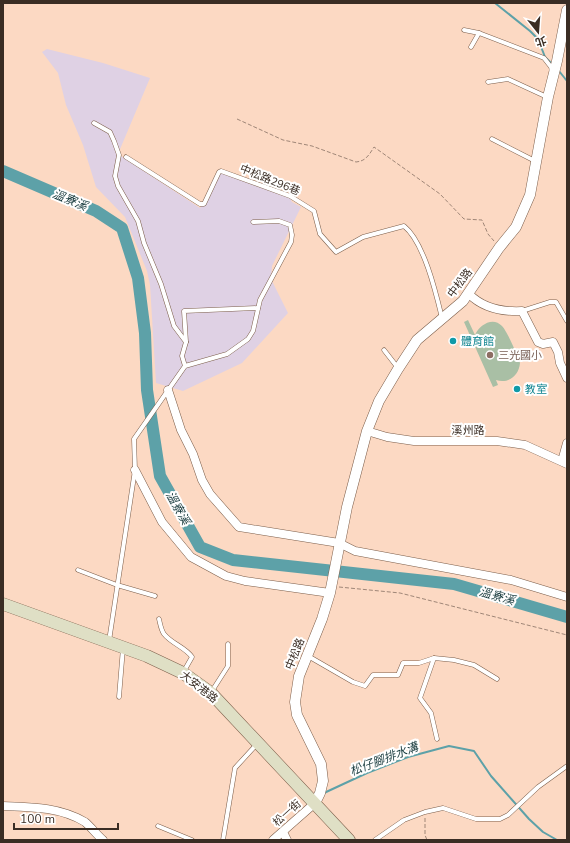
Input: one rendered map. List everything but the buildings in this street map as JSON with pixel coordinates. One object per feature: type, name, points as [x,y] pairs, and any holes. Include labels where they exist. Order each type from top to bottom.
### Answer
[{"type":"main road","name":"大安港路","points":[[3,604],[147,656],[183,673],[211,693],[350,840]]},
{"type":"street","name":"中松路","points":[[314,803],[320,794],[323,782],[320,764],[297,715],[295,702],[299,676],[322,620],[332,587],[338,548],[367,431],[379,401],[417,340],[457,307],[469,294],[516,227],[530,195],[548,97],[567,10]]},
{"type":"street","points":[[469,294],[474,300],[496,309],[522,311],[538,342],[542,344],[553,342],[567,378]]},
{"type":"street","points":[[168,390],[181,430],[193,454],[202,480],[210,494],[239,527],[338,548],[512,580],[567,597]]},
{"type":"street","name":"溪州路","points":[[367,431],[387,437],[414,441],[497,441],[525,445],[565,463]]},
{"type":"street","points":[[565,463],[567,443]]},
{"type":"street","points":[[135,470],[162,522],[191,557],[207,567],[226,576],[245,581],[332,587]]},
{"type":"street","name":"松一街","points":[[273,840],[314,803]]},
{"type":"street","points":[[3,806],[46,808],[67,814],[86,823],[103,840]]},
{"type":"street","points":[[283,832],[287,840]]},
{"type":"lane","points":[[464,30],[479,33],[544,58],[555,69]]},
{"type":"lane","points":[[471,47],[479,33]]},
{"type":"lane","points":[[488,82],[508,79],[548,97]]},
{"type":"lane","points":[[94,123],[110,132],[114,141],[119,155],[115,176],[118,186],[138,221],[144,243],[161,284],[174,326],[186,342]]},
{"type":"lane","points":[[492,139],[537,162]]},
{"type":"lane","name":"中松路296巷","points":[[126,157],[200,204],[204,204],[219,172],[222,171],[290,196],[314,211],[320,234],[336,252],[363,237],[404,226],[414,238],[427,264],[442,318]]},
{"type":"lane","points":[[109,643],[135,470],[134,439],[185,366],[227,354],[248,339],[253,331],[260,300],[291,242],[292,235],[290,224],[279,221],[253,222]]},
{"type":"lane","points":[[522,311],[550,302],[556,302],[567,321]]},
{"type":"lane","points":[[185,366],[182,356],[186,342],[184,310],[258,308]]},
{"type":"lane","points":[[384,350],[398,369]]},
{"type":"lane","points":[[78,570],[117,585],[155,596]]},
{"type":"lane","points":[[159,619],[164,633],[172,641],[190,653],[192,657],[183,673]]},
{"type":"lane","points":[[211,693],[228,666],[228,644]]},
{"type":"lane","points":[[119,697],[124,648]]},
{"type":"lane","points":[[308,656],[353,682],[365,686],[373,675],[398,675],[403,663],[419,663],[434,658],[454,660],[474,665],[497,679]]},
{"type":"lane","points":[[434,658],[420,698],[431,713],[437,739]]},
{"type":"lane","points":[[223,840],[235,768],[257,743]]},
{"type":"lane","points":[[375,840],[404,820],[425,812],[443,808],[476,820],[500,819],[508,815],[538,787],[567,766]]},
{"type":"lane","points":[[158,826],[192,840]]},
{"type":"path","points":[[238,119],[283,140],[312,146],[356,162],[362,161],[368,156],[374,147],[440,194],[464,219],[482,220],[488,234],[500,248]]},
{"type":"path","points":[[332,587],[400,593],[567,635]]},
{"type":"path","points":[[425,812],[425,835],[427,840]]},
{"type":"shaded area","points":[[47,49],[103,63],[150,78],[118,154],[200,208],[220,172],[290,198],[292,202],[301,207],[272,266],[271,279],[288,313],[242,363],[183,391],[156,383],[150,285],[147,271],[125,217],[96,187],[83,145],[66,105],[58,73],[42,52]]},
{"type":"green space","points":[[468,320],[475,335],[483,325],[487,323],[495,322],[502,326],[520,363],[518,372],[512,378],[505,381],[496,380],[498,385],[493,387],[464,322]]},
{"type":"waterway","points":[[495,3],[538,39],[545,57],[553,65]]},
{"type":"waterway","points":[[559,71],[567,81]]},
{"type":"waterway","name":"溫寮溪","points":[[3,171],[96,211],[122,228],[138,278],[145,333],[147,390],[160,476],[200,547],[233,560],[454,584],[567,617]]},
{"type":"waterway","name":"松仔腳排水溝","points":[[324,793],[367,773],[408,757],[449,746],[474,751],[491,776],[529,819],[543,832],[557,840]]},
{"type":"place","name":"體育館","points":[[453,341]]},
{"type":"place","name":"三光國小","points":[[490,355]]},
{"type":"place","name":"教室","points":[[517,389]]}]
